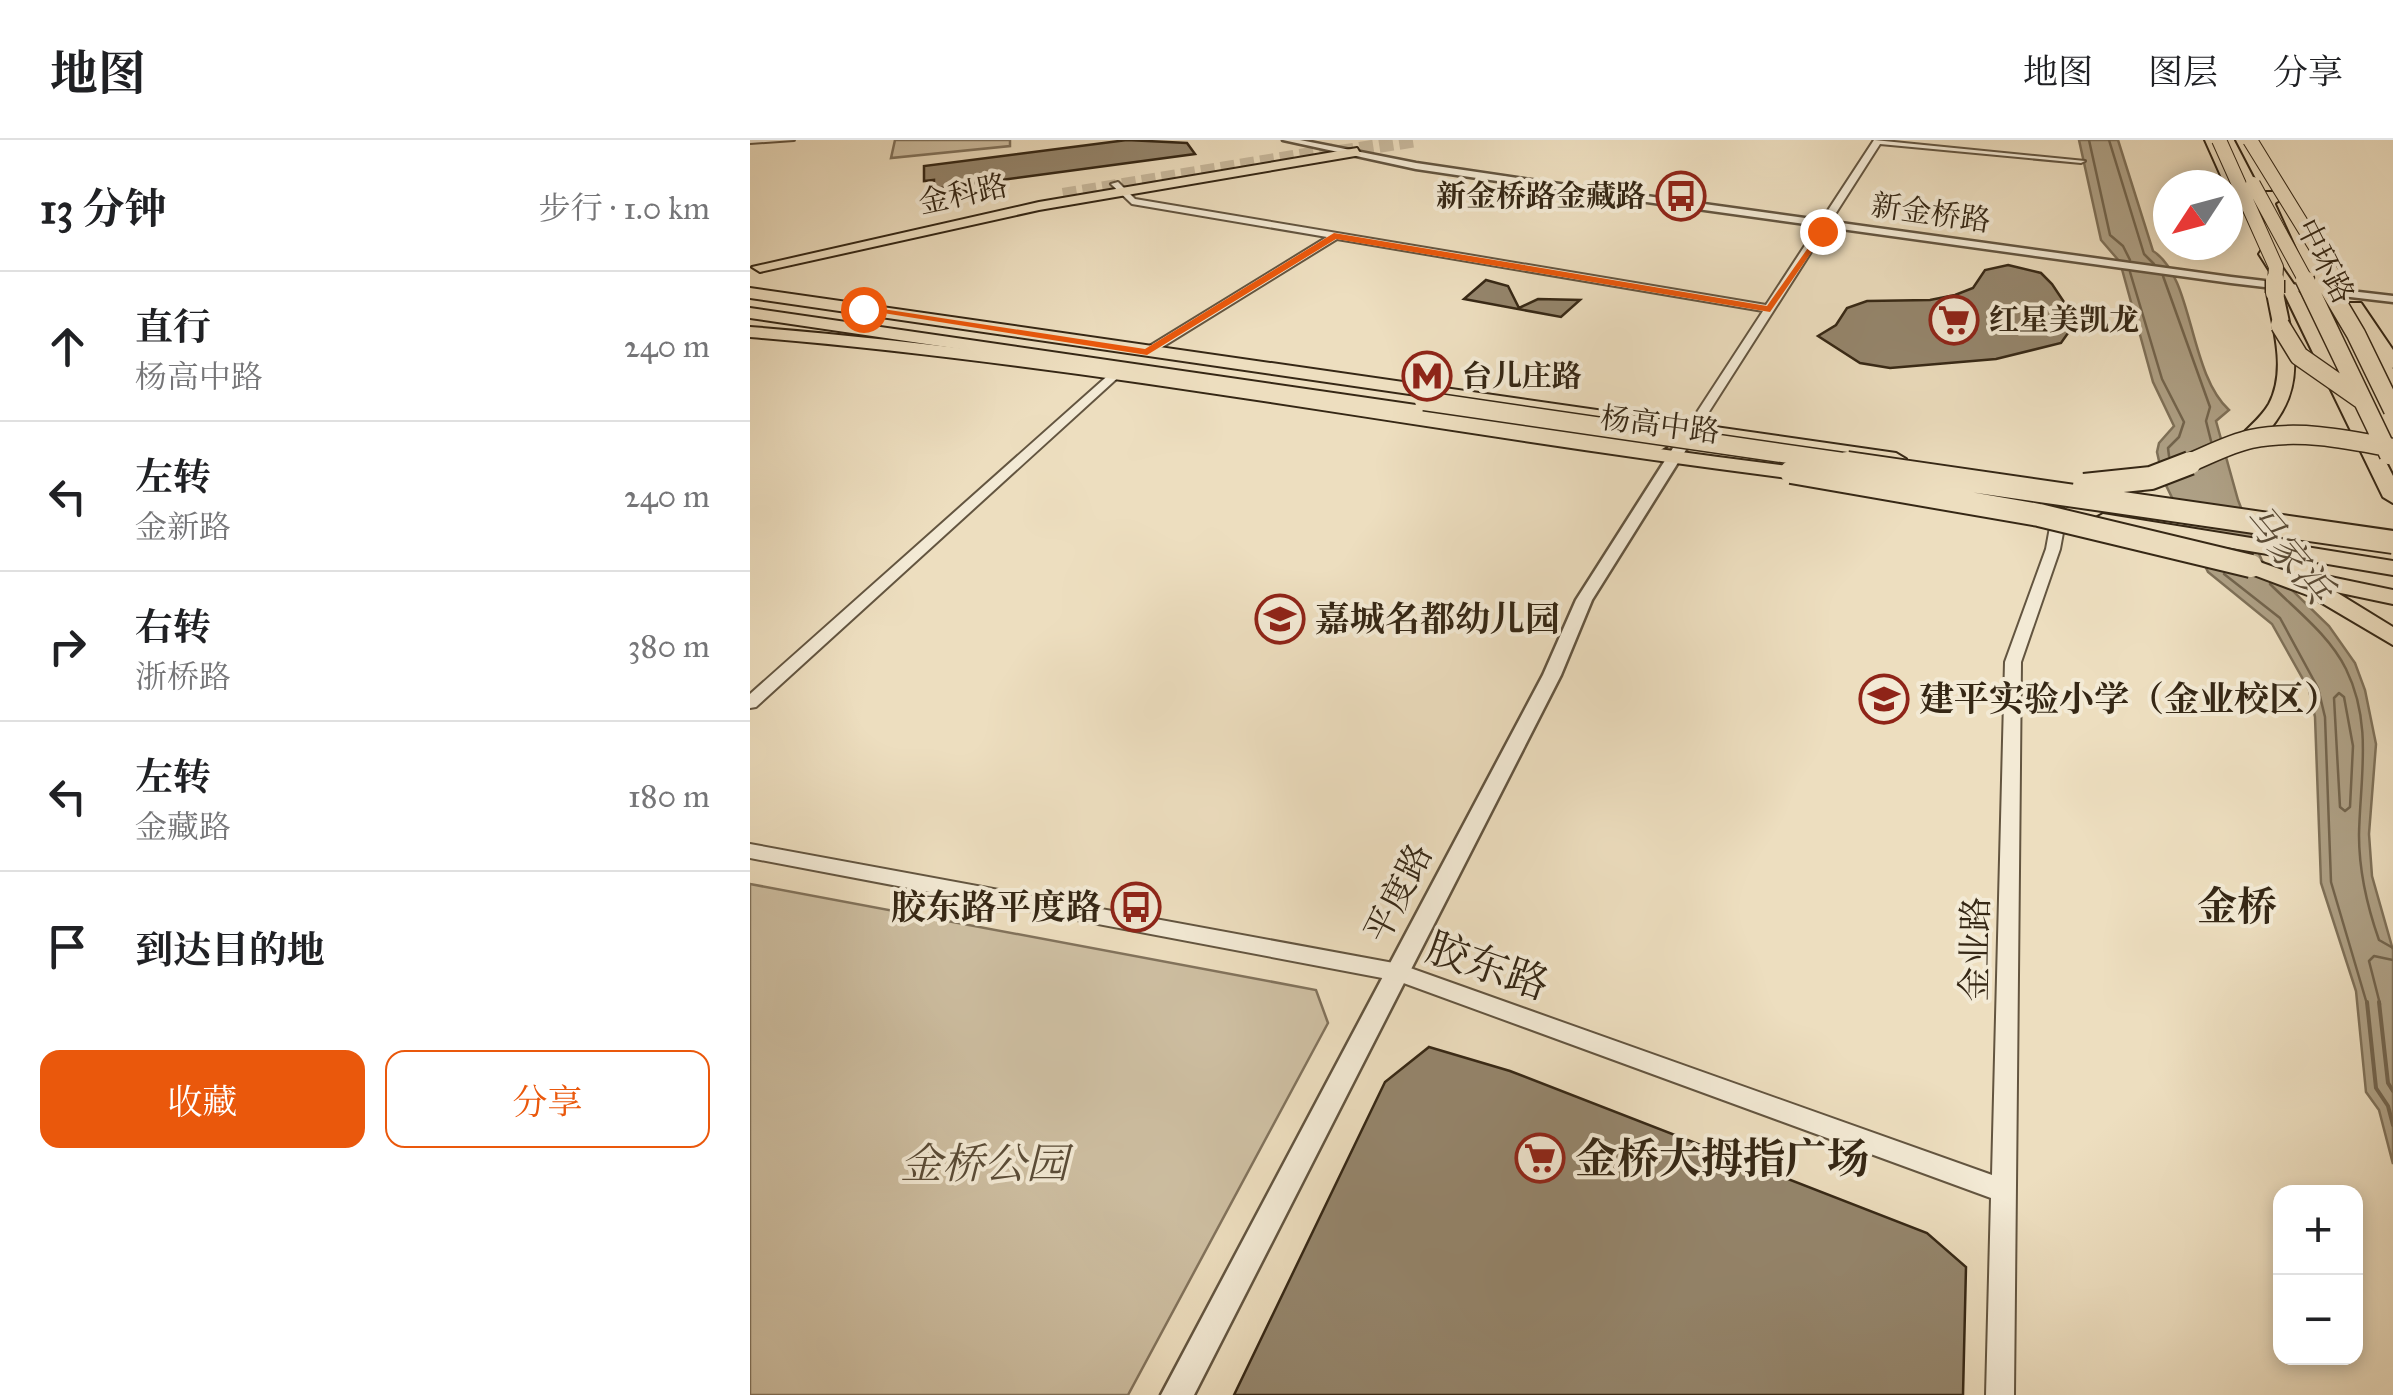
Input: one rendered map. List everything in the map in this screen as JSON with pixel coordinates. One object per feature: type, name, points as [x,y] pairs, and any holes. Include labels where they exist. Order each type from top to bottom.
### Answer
[{"type":"main road","points":[[2211,140],[2289,285],[2393,497]]},
{"type":"main road","points":[[1760,450],[1976,477],[2096,485],[2170,473],[2247,440],[2273,417],[2288,387],[2276,267],[2219,140]]},
{"type":"main road","name":"中环路","points":[[2229,140],[2291,250],[2393,460]]},
{"type":"main road","name":"中环路","points":[[2242,140],[2350,324],[2393,415]]},
{"type":"main road","points":[[2252,140],[2271,168],[2357,352],[2393,415]]},
{"type":"main road","points":[[2252,140],[2350,324]]},
{"type":"main road","points":[[2261,140],[2271,159],[2271,168]]},
{"type":"main road","name":"金科路","points":[[753,266],[1118,188],[1343,151]]},
{"type":"main road","name":"金科路","points":[[753,266],[1066,196]]},
{"type":"main road","points":[[2328,284],[2391,359]]},
{"type":"main road","points":[[2328,284],[2393,384]]},
{"type":"main road","points":[[2289,285],[2308,294],[2330,335],[2357,352]]},
{"type":"main road","name":"杨高中路","points":[[750,293],[1420,406],[1760,450],[2393,542]]},
{"type":"main road","points":[[750,302],[1035,340]]},
{"type":"main road","name":"杨高中路","points":[[750,314],[1692,430],[2148,496]]},
{"type":"main road","points":[[2280,325],[2290,345],[2314,368],[2393,415]]},
{"type":"main road","name":"杨高中路","points":[[750,329],[860,338],[2393,556]]},
{"type":"main road","name":"杨高中路","points":[[1035,340],[1147,352],[1665,451],[2164,532],[2260,557],[2393,568]]},
{"type":"main road","points":[[1197,368],[1327,388]]},
{"type":"main road","points":[[1166,381],[1327,388]]},
{"type":"main road","points":[[2247,440],[2328,436],[2393,448]]},
{"type":"main road","points":[[2364,438],[2393,460]]},
{"type":"main road","points":[[2246,510],[2393,531]]},
{"type":"main road","points":[[2059,515],[2260,557],[2393,597]]},
{"type":"main road","points":[[2260,557],[2393,638]]},
{"type":"street","points":[[750,141],[790,140]]},
{"type":"street","name":"新金桥路","points":[[1286,140],[1828,222],[2289,285],[2328,284],[2393,296]]},
{"type":"street","name":"新金桥路","points":[[1304,140],[1343,151]]},
{"type":"street","points":[[1692,430],[1877,140],[2081,161]]},
{"type":"street","points":[[1118,188],[1132,200],[1770,310]]},
{"type":"street","points":[[1147,352],[1334,236]]},
{"type":"street","name":"新金桥路","points":[[2289,285],[2328,284],[2393,296]]},
{"type":"street","points":[[750,703],[1114,376]]},
{"type":"street","name":"平度路","points":[[1177,1395],[1552,675],[1584,600],[1665,451],[1692,430]]},
{"type":"street","name":"金业路","points":[[2000,1395],[2013,662],[2053,548],[2059,515]]},
{"type":"street","name":"胶东路","points":[[750,851],[1399,973],[2003,1191]]},
{"type":"green space","points":[[895,140],[1010,140],[1010,146],[891,158]]},
{"type":"green space","name":"金桥公园","points":[[750,884],[1316,990],[1328,1023],[1128,1395],[750,1395]]},
{"type":"water","points":[[2079,140],[2118,140],[2153,260],[2162,260],[2176,281],[2206,373],[2229,410],[2216,421],[2238,500],[2262,561],[2329,626],[2355,663],[2365,690],[2376,744],[2369,834],[2372,876],[2393,950],[2393,1164],[2379,1110],[2366,1092],[2356,991],[2321,883],[2315,717],[2309,690],[2272,624],[2208,572],[2163,479],[2157,452],[2159,443],[2174,426],[2153,382],[2120,262],[2101,240]]},
{"type":"building","points":[[1127,140],[1187,143],[1195,154],[934,189],[934,180],[924,181],[924,166]]},
{"type":"building","name":"红星美凯龙","points":[[2008,265],[2041,273],[2052,284],[2068,308],[2073,326],[2061,343],[1996,359],[1890,368],[1860,363],[1818,336],[1836,325],[1847,308],[1867,301],[1930,300],[1955,295],[1973,288],[1985,270]]},
{"type":"building","points":[[1486,280],[1508,286],[1519,308],[1538,299],[1580,300],[1561,317],[1464,299]]},
{"type":"building","name":"金桥大拇指广场","points":[[1429,1047],[1510,1071],[1927,1233],[1966,1267],[1963,1395],[1234,1395],[1385,1082]]},
{"type":"tunnel","points":[[1320,155],[1417,140]]},
{"type":"tunnel","points":[[1063,195],[1336,150]]},
{"type":"place","name":"新金桥路金藏路","points":[[1681,196]]},
{"type":"place","name":"红星美凯龙","points":[[1954,320]]},
{"type":"place","name":"台儿庄路","points":[[1427,376]]},
{"type":"place","name":"嘉城名都幼儿园","points":[[1280,619]]},
{"type":"place","name":"建平实验小学（金业校区）","points":[[1884,699]]},
{"type":"place","name":"胶东路平度路","points":[[1136,907]]},
{"type":"place","name":"金桥大拇指广场","points":[[1540,1158]]},
{"type":"district","name":"金桥","points":[[2237,906]]},
{"type":"route","points":[[863,309],[1147,352],[1334,236],[1770,310],[1822,231]]},
{"type":"water label","name":"马家浜","points":[[2288,553]]}]
